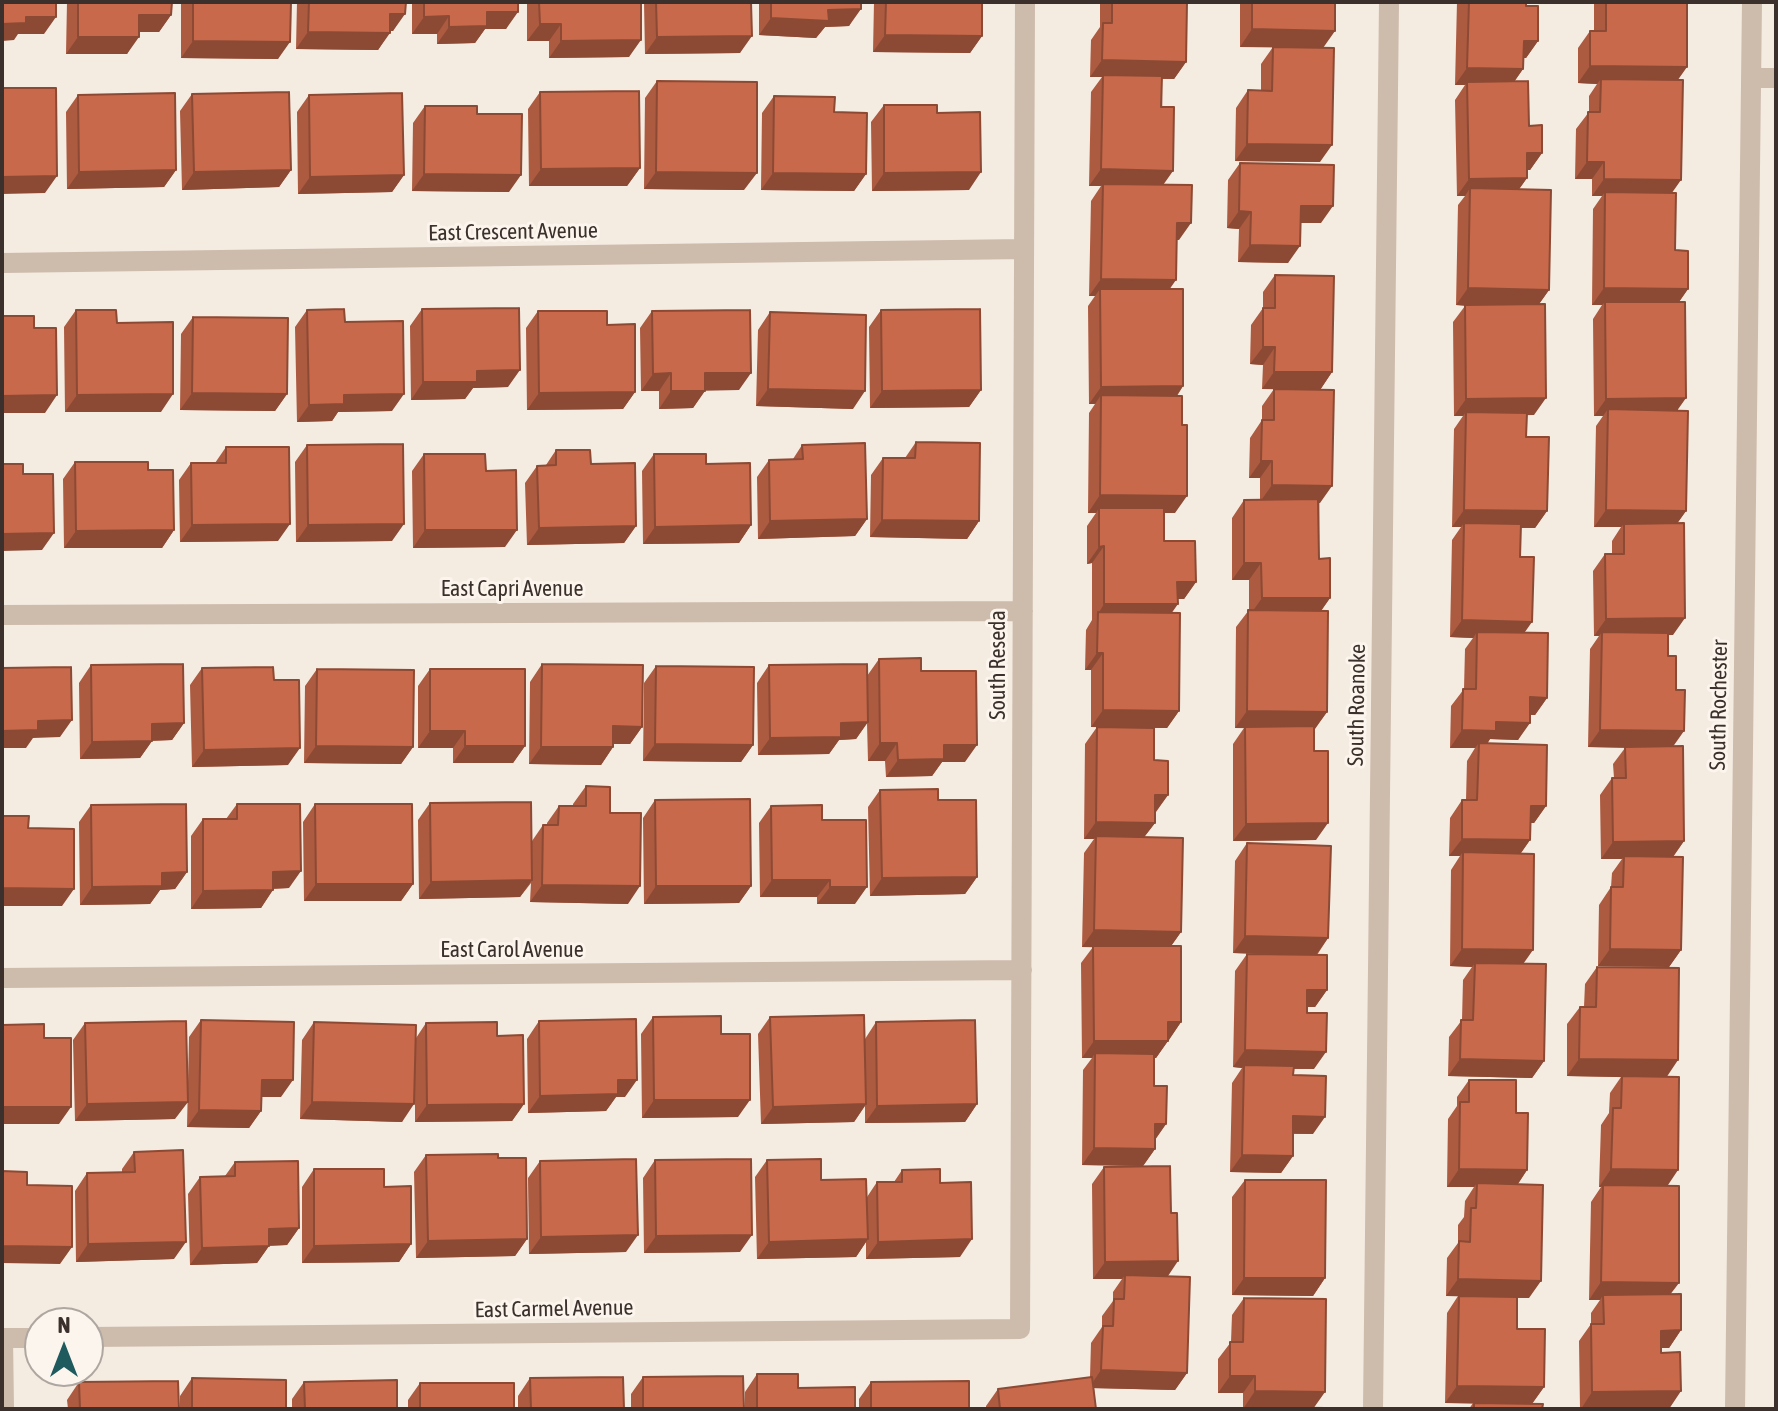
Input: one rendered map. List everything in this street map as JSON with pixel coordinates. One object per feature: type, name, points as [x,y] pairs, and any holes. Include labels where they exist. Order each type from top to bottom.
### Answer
[{"type":"street","name":"South Reseda","points":[[1020,1329],[1025,2]]},
{"type":"street","name":"South Roanoke","points":[[1373,1409],[1389,2]]},
{"type":"street","name":"South Rochester","points":[[1735,1409],[1752,2]]},
{"type":"street","points":[[1751,78],[1776,78]]},
{"type":"street","name":"East Crescent Avenue","points":[[2,263],[1024,249]]},
{"type":"street","name":"East Capri Avenue","points":[[2,615],[1023,611]]},
{"type":"street","name":"East Carol Avenue","points":[[2,978],[1022,970]]},
{"type":"street","name":"East Carmel Avenue","points":[[104,1337],[1020,1329]]},
{"type":"street","points":[[4,1409],[3,1338],[24,1338]]},
{"type":"building","points":[[2,2],[56,2],[56,17],[26,17],[26,23],[2,24]]},
{"type":"building","points":[[78,2],[172,2],[171,15],[139,15],[139,37],[78,37]]},
{"type":"building","points":[[193,2],[291,2],[290,42],[193,41]]},
{"type":"building","points":[[309,2],[406,2],[405,14],[390,14],[390,33],[308,32]]},
{"type":"building","points":[[424,2],[518,2],[518,12],[487,12],[487,26],[449,27],[449,16],[424,17]]},
{"type":"building","points":[[539,2],[641,2],[641,40],[561,41],[561,24],[540,24]]},
{"type":"building","points":[[656,2],[751,2],[752,36],[657,37]]},
{"type":"building","points":[[771,2],[861,2],[861,9],[828,10],[829,21],[771,18]]},
{"type":"building","points":[[886,2],[982,2],[982,36],[885,35]]},
{"type":"building","points":[[1112,2],[1187,2],[1186,62],[1102,60],[1103,23],[1112,23]]},
{"type":"building","points":[[1252,2],[1335,2],[1335,31],[1252,29]]},
{"type":"building","points":[[1469,2],[1526,2],[1526,6],[1538,6],[1538,41],[1524,41],[1523,69],[1467,68]]},
{"type":"building","points":[[1606,2],[1687,2],[1687,67],[1590,66],[1590,31],[1606,31]]},
{"type":"building","points":[[1273,47],[1334,48],[1332,145],[1247,144],[1248,90],[1272,91]]},
{"type":"building","points":[[1103,75],[1162,76],[1161,107],[1174,107],[1173,171],[1101,169]]},
{"type":"building","points":[[1601,79],[1683,80],[1681,180],[1604,179],[1604,162],[1587,162],[1588,112],[1600,112]]},
{"type":"building","points":[[657,81],[757,82],[757,173],[656,172]]},
{"type":"building","points":[[1528,81],[1529,126],[1542,125],[1542,153],[1527,153],[1527,178],[1469,179],[1467,82]]},
{"type":"building","points":[[2,88],[56,88],[57,176],[2,177]]},
{"type":"building","points":[[639,91],[640,168],[541,169],[540,92]]},
{"type":"building","points":[[289,92],[291,170],[194,172],[192,94]]},
{"type":"building","points":[[175,93],[176,170],[79,172],[78,95]]},
{"type":"building","points":[[402,93],[404,175],[310,177],[309,95]]},
{"type":"building","points":[[774,96],[835,97],[834,112],[867,113],[866,174],[773,173]]},
{"type":"building","points":[[884,105],[937,105],[937,113],[980,112],[981,172],[884,173]]},
{"type":"building","points":[[425,106],[477,106],[477,114],[522,114],[521,175],[424,174]]},
{"type":"building","points":[[1240,163],[1334,165],[1333,206],[1301,206],[1300,246],[1250,245],[1251,212],[1239,211]]},
{"type":"building","points":[[1103,184],[1192,185],[1191,223],[1177,223],[1176,280],[1101,279]]},
{"type":"building","points":[[1470,188],[1551,190],[1549,290],[1468,288]]},
{"type":"building","points":[[1605,192],[1676,193],[1675,250],[1688,251],[1688,289],[1604,288]]},
{"type":"building","points":[[1275,275],[1334,276],[1332,372],[1274,372],[1275,347],[1263,347],[1263,308],[1275,308]]},
{"type":"building","points":[[1100,289],[1183,289],[1183,386],[1101,387]]},
{"type":"building","points":[[1605,302],[1685,302],[1686,398],[1606,399]]},
{"type":"building","points":[[1545,304],[1546,398],[1466,399],[1465,305]]},
{"type":"building","points":[[519,308],[520,370],[477,371],[477,382],[423,382],[422,309]]},
{"type":"building","points":[[344,309],[345,322],[403,321],[404,394],[344,395],[344,404],[309,405],[307,310]]},
{"type":"building","points":[[980,309],[981,390],[882,391],[881,310]]},
{"type":"building","points":[[76,310],[116,310],[117,323],[173,322],[173,394],[77,395]]},
{"type":"building","points":[[750,310],[751,373],[705,373],[705,391],[671,391],[671,373],[653,374],[652,311]]},
{"type":"building","points":[[538,311],[607,311],[607,325],[635,324],[635,392],[539,393]]},
{"type":"building","points":[[770,312],[866,315],[865,391],[768,389]]},
{"type":"building","points":[[2,316],[34,316],[34,328],[56,328],[57,395],[2,396]]},
{"type":"building","points":[[193,317],[288,318],[287,394],[192,393]]},
{"type":"building","points":[[1274,389],[1334,390],[1332,486],[1272,485],[1272,461],[1261,461],[1262,420],[1274,420]]},
{"type":"building","points":[[1101,395],[1182,396],[1182,425],[1187,425],[1187,496],[1100,495]]},
{"type":"building","points":[[1608,409],[1688,411],[1686,511],[1606,510]]},
{"type":"building","points":[[1466,412],[1527,413],[1526,437],[1549,437],[1547,511],[1464,510]]},
{"type":"building","points":[[916,442],[980,443],[979,521],[882,520],[883,458],[915,458]]},
{"type":"building","points":[[865,443],[867,519],[770,521],[769,460],[803,459],[802,445]]},
{"type":"building","points":[[403,444],[404,524],[308,525],[307,445]]},
{"type":"building","points":[[226,447],[289,447],[290,524],[192,525],[191,463],[226,463]]},
{"type":"building","points":[[556,450],[590,450],[591,464],[635,463],[636,526],[539,528],[537,466],[556,465]]},
{"type":"building","points":[[424,454],[485,454],[486,471],[516,470],[517,530],[425,530]]},
{"type":"building","points":[[654,454],[706,454],[706,464],[750,463],[751,525],[655,527]]},
{"type":"building","points":[[75,462],[148,462],[148,470],[173,470],[174,530],[76,531]]},
{"type":"building","points":[[2,464],[23,464],[23,474],[53,474],[54,533],[2,534]]},
{"type":"building","points":[[1318,499],[1319,559],[1330,558],[1330,598],[1262,598],[1261,563],[1244,563],[1244,500]]},
{"type":"building","points":[[1099,508],[1164,508],[1164,541],[1195,541],[1196,582],[1177,582],[1178,604],[1104,604],[1104,546],[1099,547]]},
{"type":"building","points":[[1464,523],[1521,524],[1520,557],[1534,557],[1532,622],[1462,620]]},
{"type":"building","points":[[1684,523],[1685,618],[1606,619],[1605,554],[1624,554],[1624,524]]},
{"type":"building","points":[[1248,610],[1328,611],[1327,712],[1247,711]]},
{"type":"building","points":[[1098,612],[1180,613],[1179,711],[1103,710],[1103,653],[1097,653]]},
{"type":"building","points":[[1477,632],[1548,633],[1547,698],[1530,697],[1530,723],[1496,722],[1496,731],[1462,730],[1463,689],[1476,689]]},
{"type":"building","points":[[1602,632],[1668,633],[1668,656],[1676,656],[1676,690],[1685,690],[1684,731],[1600,730]]},
{"type":"building","points":[[921,658],[921,671],[976,671],[977,745],[944,745],[944,759],[898,760],[897,743],[880,743],[879,659]]},
{"type":"building","points":[[183,664],[184,723],[152,724],[152,741],[92,742],[91,665]]},
{"type":"building","points":[[542,664],[643,665],[642,727],[613,726],[613,747],[541,747]]},
{"type":"building","points":[[867,664],[868,722],[841,723],[841,737],[770,738],[769,665]]},
{"type":"building","points":[[656,666],[754,667],[753,745],[655,744]]},
{"type":"building","points":[[71,667],[72,720],[38,721],[38,730],[2,731],[2,668]]},
{"type":"building","points":[[273,667],[274,680],[299,680],[300,748],[204,750],[202,668]]},
{"type":"building","points":[[317,669],[414,670],[413,747],[316,746]]},
{"type":"building","points":[[430,669],[525,669],[525,746],[465,746],[465,731],[430,731]]},
{"type":"building","points":[[1314,726],[1314,751],[1328,751],[1328,823],[1246,824],[1245,727]]},
{"type":"building","points":[[1097,727],[1154,728],[1154,760],[1168,761],[1168,795],[1155,795],[1155,823],[1096,822]]},
{"type":"building","points":[[1479,743],[1547,745],[1546,806],[1531,806],[1530,840],[1462,839],[1462,800],[1477,800]]},
{"type":"building","points":[[1683,746],[1684,841],[1613,842],[1612,778],[1626,778],[1625,747]]},
{"type":"building","points":[[586,786],[610,787],[610,813],[641,813],[640,886],[542,885],[543,825],[558,825],[559,806],[586,806]]},
{"type":"building","points":[[938,789],[938,800],[976,800],[977,877],[882,878],[880,790]]},
{"type":"building","points":[[750,799],[751,886],[656,886],[655,800]]},
{"type":"building","points":[[531,802],[532,880],[431,882],[430,803]]},
{"type":"building","points":[[186,804],[187,872],[162,873],[162,886],[92,887],[91,805]]},
{"type":"building","points":[[237,804],[300,804],[301,871],[273,872],[273,890],[203,891],[203,819],[237,819]]},
{"type":"building","points":[[315,804],[412,804],[413,884],[316,884]]},
{"type":"building","points":[[822,805],[822,820],[866,820],[867,887],[830,887],[830,880],[772,880],[771,806]]},
{"type":"building","points":[[2,816],[29,816],[28,828],[74,829],[74,889],[2,888]]},
{"type":"building","points":[[1096,836],[1183,838],[1181,932],[1094,930]]},
{"type":"building","points":[[1247,843],[1331,846],[1328,938],[1245,936]]},
{"type":"building","points":[[1463,852],[1534,854],[1533,950],[1462,949]]},
{"type":"building","points":[[1624,856],[1683,857],[1681,950],[1610,949],[1611,887],[1623,887]]},
{"type":"building","points":[[1093,946],[1181,946],[1181,1022],[1168,1022],[1168,1041],[1094,1041]]},
{"type":"building","points":[[1247,954],[1327,955],[1327,990],[1307,990],[1307,1013],[1327,1013],[1326,1052],[1245,1050]]},
{"type":"building","points":[[1475,963],[1546,964],[1544,1061],[1460,1059],[1461,1020],[1473,1020]]},
{"type":"building","points":[[1597,967],[1679,968],[1678,1060],[1579,1059],[1580,1007],[1596,1007]]},
{"type":"building","points":[[864,1015],[866,1104],[773,1107],[770,1017]]},
{"type":"building","points":[[721,1016],[721,1034],[750,1034],[750,1100],[654,1100],[653,1017]]},
{"type":"building","points":[[636,1019],[637,1080],[618,1080],[618,1094],[540,1096],[539,1021]]},
{"type":"building","points":[[201,1020],[294,1022],[293,1080],[262,1080],[261,1111],[199,1110]]},
{"type":"building","points":[[975,1020],[977,1104],[877,1106],[876,1022]]},
{"type":"building","points":[[186,1021],[188,1102],[87,1104],[85,1023]]},
{"type":"building","points":[[314,1022],[416,1025],[414,1104],[312,1102]]},
{"type":"building","points":[[497,1022],[497,1036],[523,1035],[524,1104],[427,1105],[426,1023]]},
{"type":"building","points":[[44,1024],[44,1038],[71,1038],[71,1107],[2,1107],[2,1025]]},
{"type":"building","points":[[1095,1053],[1154,1054],[1154,1086],[1167,1086],[1166,1124],[1155,1124],[1155,1149],[1094,1148]]},
{"type":"building","points":[[1244,1065],[1294,1066],[1293,1075],[1326,1076],[1325,1117],[1293,1116],[1293,1156],[1242,1155]]},
{"type":"building","points":[[1622,1076],[1679,1077],[1678,1170],[1611,1169],[1613,1108],[1621,1108]]},
{"type":"building","points":[[1469,1080],[1516,1080],[1516,1113],[1528,1113],[1527,1170],[1459,1169],[1460,1102],[1469,1102]]},
{"type":"building","points":[[183,1150],[186,1242],[88,1244],[87,1173],[135,1172],[134,1152]]},
{"type":"building","points":[[498,1154],[498,1158],[526,1158],[527,1239],[428,1241],[426,1155]]},
{"type":"building","points":[[636,1159],[638,1235],[541,1237],[540,1161]]},
{"type":"building","points":[[751,1159],[752,1235],[656,1236],[655,1160]]},
{"type":"building","points":[[821,1159],[821,1180],[866,1179],[868,1239],[769,1242],[767,1160]]},
{"type":"building","points":[[298,1161],[299,1228],[269,1229],[269,1246],[202,1248],[200,1177],[235,1176],[235,1162]]},
{"type":"building","points":[[1170,1166],[1171,1213],[1177,1213],[1178,1261],[1105,1262],[1104,1167]]},
{"type":"building","points":[[314,1169],[384,1169],[384,1187],[411,1186],[411,1244],[314,1246]]},
{"type":"building","points":[[940,1169],[940,1183],[971,1182],[972,1239],[878,1242],[877,1182],[902,1182],[902,1170]]},
{"type":"building","points":[[2,1171],[27,1172],[27,1185],[72,1186],[72,1247],[2,1246]]},
{"type":"building","points":[[1245,1180],[1326,1180],[1325,1278],[1244,1278]]},
{"type":"building","points":[[1477,1183],[1543,1185],[1541,1281],[1458,1279],[1459,1241],[1470,1242],[1471,1208],[1476,1208]]},
{"type":"building","points":[[1603,1185],[1679,1186],[1679,1283],[1601,1282]]},
{"type":"building","points":[[1125,1275],[1190,1277],[1187,1373],[1101,1370],[1103,1326],[1113,1326],[1114,1299],[1124,1299]]},
{"type":"building","points":[[1681,1294],[1681,1330],[1661,1331],[1661,1353],[1680,1352],[1681,1391],[1592,1392],[1591,1324],[1604,1324],[1603,1295]]},
{"type":"building","points":[[1459,1296],[1517,1297],[1517,1329],[1545,1329],[1544,1387],[1457,1386]]},
{"type":"building","points":[[1244,1298],[1326,1299],[1325,1392],[1255,1391],[1255,1376],[1230,1376],[1230,1342],[1243,1342]]},
{"type":"building","points":[[757,1374],[798,1374],[798,1388],[855,1387],[855,1409],[757,1409]]},
{"type":"building","points":[[743,1376],[744,1409],[643,1409],[643,1377]]},
{"type":"building","points":[[623,1377],[624,1409],[531,1409],[530,1378]]},
{"type":"building","points":[[1092,1377],[1096,1409],[1000,1409],[998,1389]]},
{"type":"building","points":[[192,1378],[286,1380],[286,1409],[192,1409]]},
{"type":"building","points":[[397,1380],[397,1409],[305,1409],[304,1382]]},
{"type":"building","points":[[178,1381],[179,1409],[80,1409],[79,1387],[104,1387],[104,1382]]},
{"type":"building","points":[[969,1381],[969,1409],[871,1409],[871,1382]]},
{"type":"building","points":[[420,1383],[514,1383],[514,1409],[420,1409]]},
{"type":"building","points":[[1474,1403],[1543,1404],[1542,1409],[1474,1409]]},
{"type":"building","points":[[1246,1407],[1325,1408],[1246,1409]]}]
